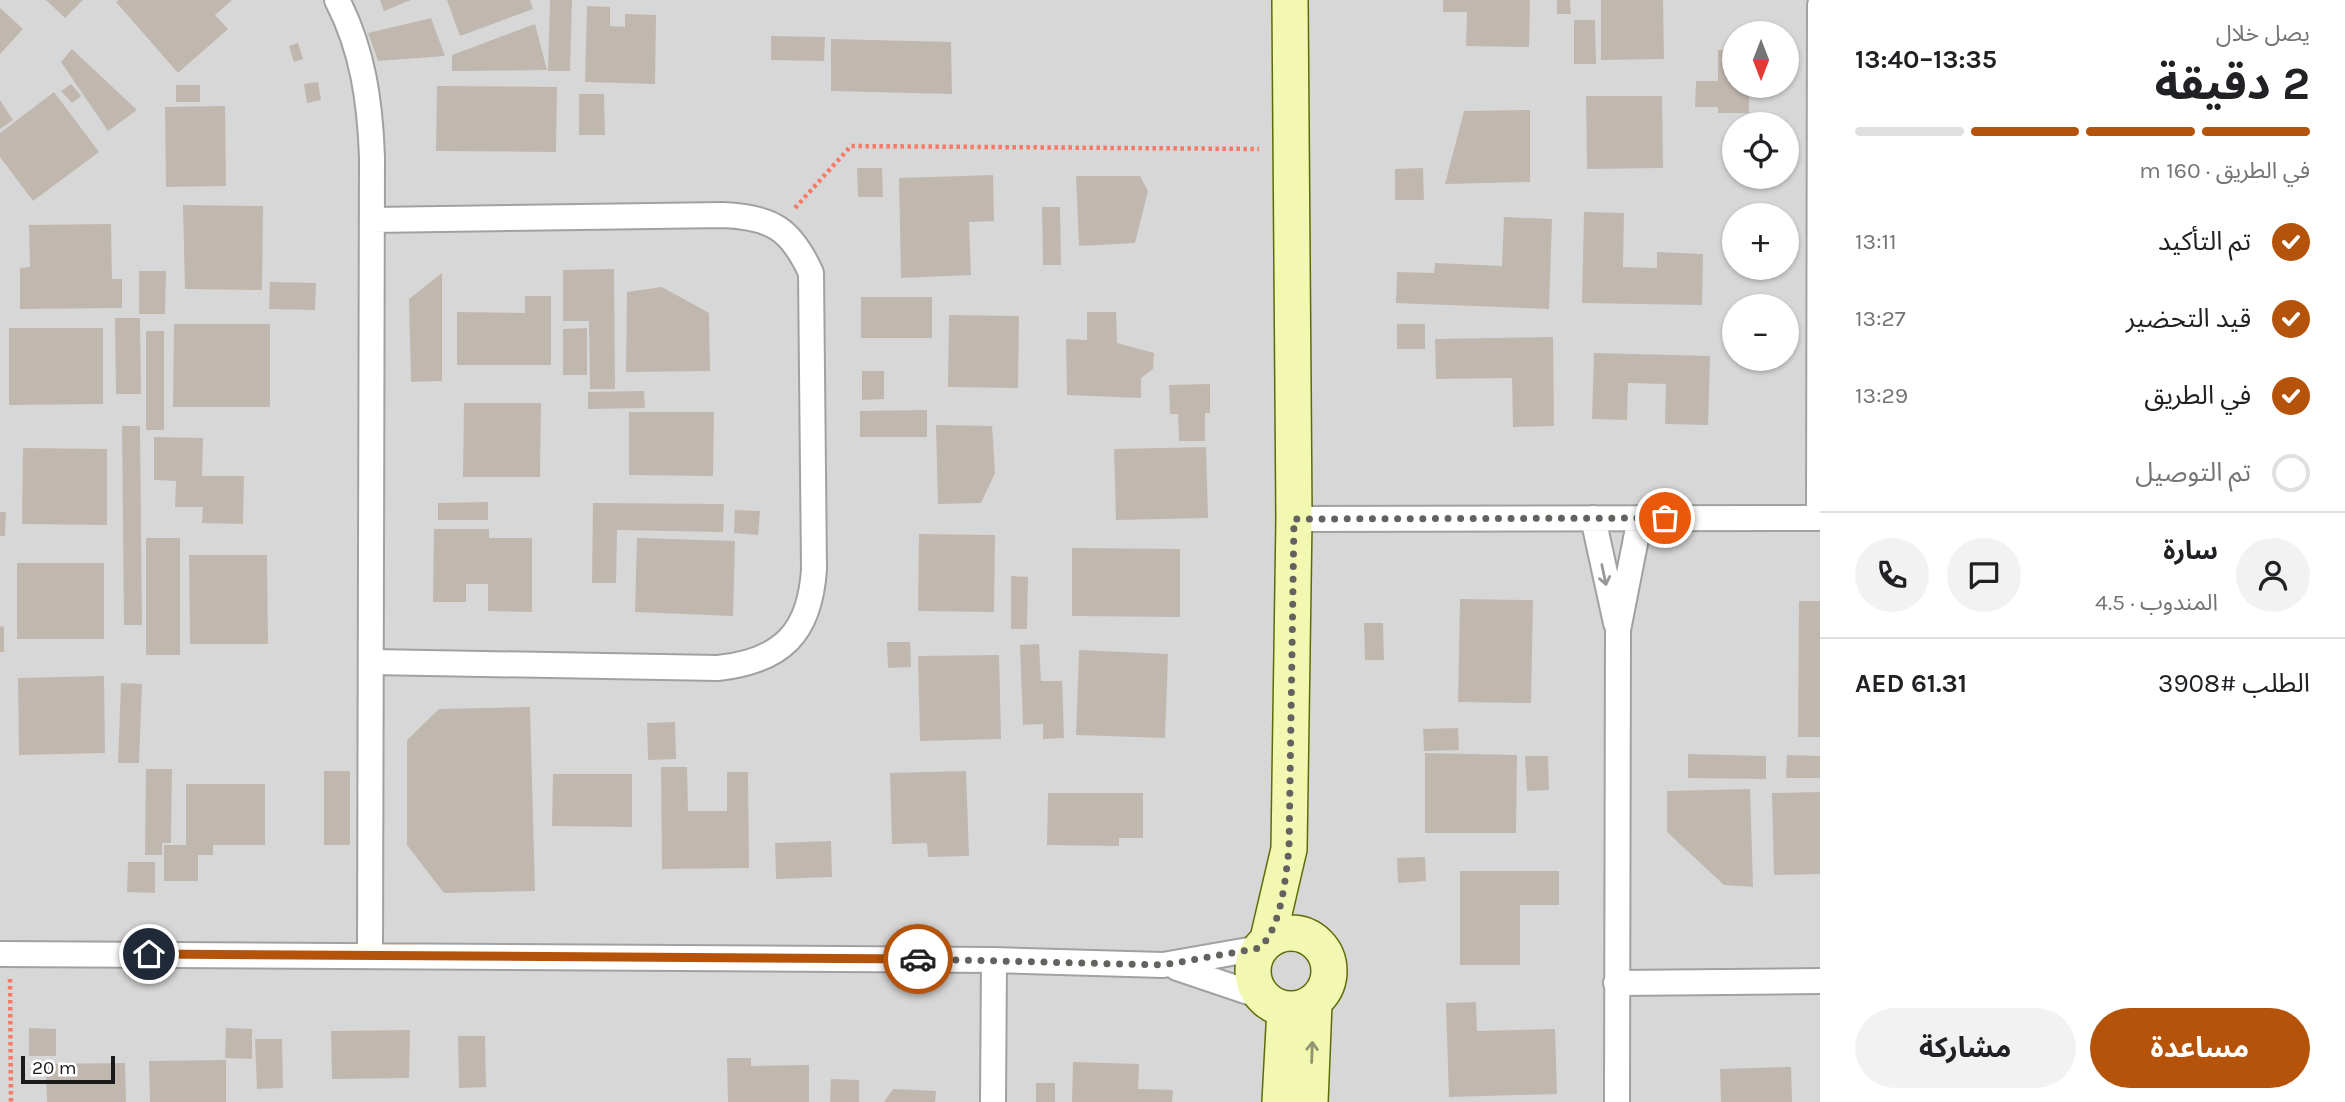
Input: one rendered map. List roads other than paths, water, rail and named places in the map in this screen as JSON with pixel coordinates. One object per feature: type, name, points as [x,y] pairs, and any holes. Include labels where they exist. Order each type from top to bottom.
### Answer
[{"type":"street","points":[[337,0],[361,61],[370,109],[370,955]]},
{"type":"street","points":[[1290,0],[1294,519],[1289,849],[1281,895],[1253,973],[1287,1003],[1310,1102]]},
{"type":"street","points":[[1294,519],[1819,518],[1820,5]]},
{"type":"street","points":[[372,220],[723,215],[752,216],[779,227],[799,247],[811,273],[814,569],[812,600],[800,628],[778,651],[750,665],[718,668],[372,662]]},
{"type":"street","points":[[1593,518],[1618,630]]},
{"type":"street","points":[[1617,1102],[1618,630],[1640,518]]},
{"type":"street","points":[[5,954],[994,960],[1163,965],[1197,973],[1287,1003],[1329,982],[1328,957],[1301,899],[1289,849]]},
{"type":"street","points":[[1163,965],[1264,944],[1282,934],[1296,933],[1310,937],[1321,946]]},
{"type":"street","points":[[993,1102],[994,960]]},
{"type":"street","points":[[1616,983],[1820,981]]},
{"type":"street","points":[[1280,1102],[1287,1003]]}]
